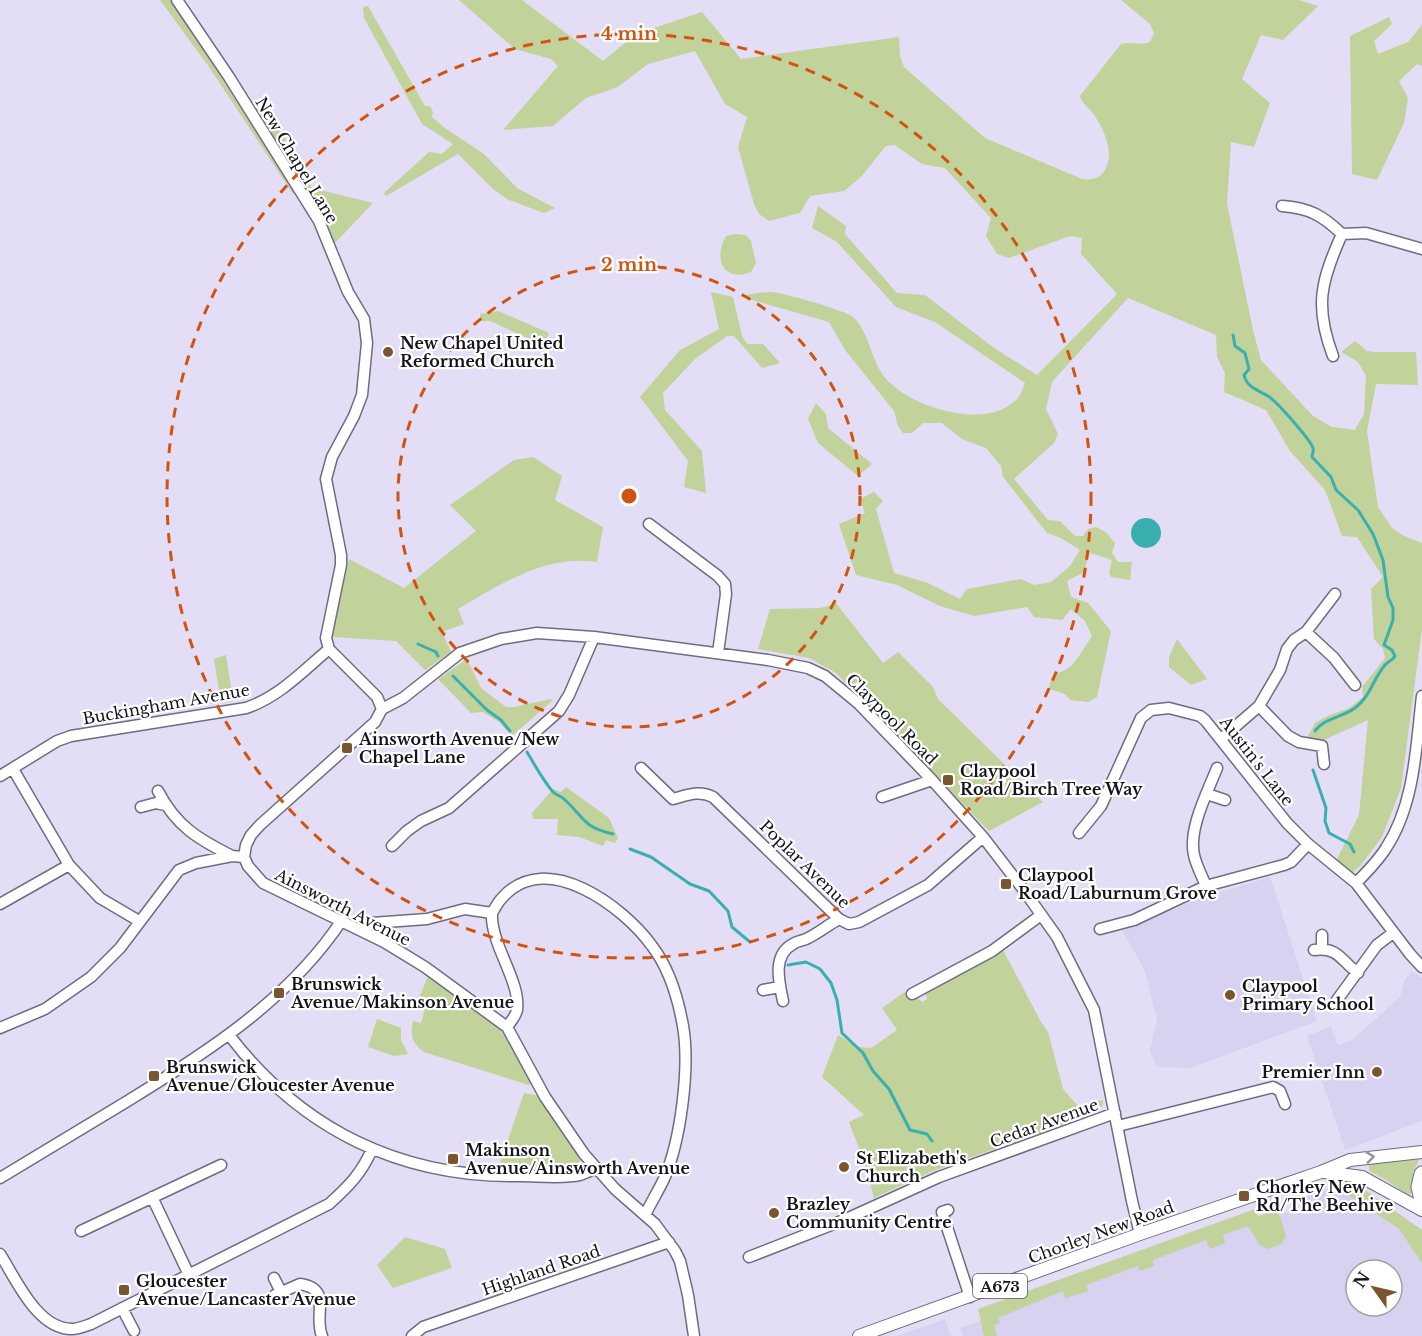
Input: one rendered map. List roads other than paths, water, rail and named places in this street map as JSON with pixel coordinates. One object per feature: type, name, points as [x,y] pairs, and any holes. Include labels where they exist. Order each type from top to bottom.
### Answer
[{"type":"highway","points":[[1422,1174],[1419,1187],[1422,1200]]},
{"type":"main road","name":"Chorley New Road","points":[[859,1336],[1350,1160],[1422,1152]]},
{"type":"main road","name":"Chorley New Road","points":[[1321,1172],[1362,1177],[1422,1210]]},
{"type":"street","name":"New Chapel Lane","points":[[177,0],[229,77],[319,220],[348,292],[366,326],[367,343],[362,395],[354,416],[332,457],[326,479],[341,555],[341,565],[326,632],[329,649]]},
{"type":"street","points":[[1280,206],[1300,207],[1315,212],[1342,234],[1366,233],[1422,249]]},
{"type":"street","points":[[1335,359],[1327,337],[1322,295],[1328,264],[1342,234]]},
{"type":"street","points":[[649,524],[718,576],[725,584],[726,594],[718,653]]},
{"type":"street","points":[[1221,739],[1259,706],[1280,670],[1287,649],[1294,640],[1306,632],[1323,603],[1335,594]]},
{"type":"street","points":[[1306,632],[1334,658],[1355,685]]},
{"type":"street","name":"Claypool Road","points":[[382,709],[403,698],[460,653],[488,642],[537,633],[594,637],[718,653],[795,665],[825,676],[859,705],[932,780],[983,837],[1057,937],[1094,1010],[1140,1234]]},
{"type":"street","points":[[392,846],[421,821],[449,808],[559,711],[569,695],[594,637]]},
{"type":"street","points":[[0,1028],[45,1009],[79,987],[106,963],[179,870],[196,863],[232,856],[244,857],[251,835],[260,825],[375,722],[382,709],[377,698],[329,649]]},
{"type":"street","name":"Buckingham Avenue","points":[[0,776],[57,741],[71,736],[259,704],[272,698],[329,649]]},
{"type":"street","points":[[1356,883],[1387,847],[1400,819],[1418,757],[1422,696]]},
{"type":"street","points":[[1259,706],[1288,736],[1299,742],[1322,746],[1324,764]]},
{"type":"street","name":"Austin's Lane","points":[[1079,833],[1101,806],[1141,718],[1151,710],[1169,708],[1200,716],[1221,739],[1287,824],[1356,883],[1422,967]]},
{"type":"street","name":"Poplar Avenue","points":[[641,768],[673,799],[702,792],[714,797],[839,919],[849,924],[859,922],[928,885],[983,837]]},
{"type":"street","points":[[1206,886],[1194,855],[1192,842],[1217,768]]},
{"type":"street","points":[[13,769],[69,865],[100,898],[139,921]]},
{"type":"street","points":[[882,797],[932,780]]},
{"type":"street","points":[[158,791],[165,805],[188,831],[232,856]]},
{"type":"street","points":[[1207,794],[1225,800]]},
{"type":"street","points":[[141,807],[156,803],[165,805]]},
{"type":"street","points":[[1104,925],[1134,920],[1206,886],[1284,865],[1291,862],[1308,844]]},
{"type":"street","name":"Ainsworth Avenue","points":[[244,857],[248,866],[263,883],[362,930],[425,967],[507,1026],[544,1097],[584,1154],[615,1189],[655,1224],[669,1242],[680,1262],[694,1336]]},
{"type":"street","points":[[0,904],[69,865]]},
{"type":"street","points":[[507,1026],[517,1010],[516,997],[494,932],[492,913],[502,898],[519,886],[544,878],[561,880],[594,894],[622,913],[653,946],[667,972],[678,1002],[684,1029],[685,1069],[678,1134],[664,1177],[645,1215]]},
{"type":"street","points":[[362,930],[372,923],[426,919],[465,909],[492,913]]},
{"type":"street","points":[[918,994],[992,951],[1041,915]]},
{"type":"street","points":[[783,1001],[779,963],[782,953],[791,944],[808,938],[839,919]]},
{"type":"street","points":[[0,1178],[164,1078],[229,1035],[290,983],[311,961],[342,920]]},
{"type":"street","points":[[1337,1000],[1377,945],[1393,933]]},
{"type":"street","points":[[1322,935],[1318,950],[1334,951],[1358,973]]},
{"type":"street","points":[[763,990],[780,987]]},
{"type":"street","points":[[229,1035],[256,1068],[297,1104],[322,1122],[372,1149],[422,1167],[481,1175],[578,1176],[597,1168]]},
{"type":"street","points":[[1118,1126],[1273,1087],[1280,1091],[1285,1104]]},
{"type":"street","name":"Cedar Avenue","points":[[749,1257],[844,1220],[939,1177],[1115,1113]]},
{"type":"street","points":[[0,1254],[37,1313],[53,1324],[73,1329],[90,1324],[329,1204],[351,1186],[364,1167],[372,1149]]},
{"type":"street","points":[[81,1231],[221,1165]]},
{"type":"street","points":[[152,1197],[189,1275]]},
{"type":"street","points":[[948,1210],[942,1212],[970,1297]]},
{"type":"street","name":"Highland Road","points":[[412,1336],[423,1327],[669,1242]]},
{"type":"street","points":[[274,1278],[278,1293],[300,1284],[313,1288],[318,1293],[320,1309],[317,1318],[322,1336]]},
{"type":"street","points":[[122,1308],[134,1331]]},
{"type":"waterway","points":[[1233,335],[1235,346],[1245,353],[1249,369],[1244,375],[1245,379],[1253,388],[1272,399],[1300,429],[1311,443],[1312,457],[1331,477],[1336,490],[1358,510],[1373,534],[1383,560],[1388,597],[1393,608],[1393,620],[1384,645],[1392,650],[1395,656],[1381,670],[1360,704],[1328,720],[1315,731]]},
{"type":"waterway","points":[[418,644],[436,652],[438,656]]},
{"type":"waterway","points":[[453,676],[510,731]]},
{"type":"waterway","points":[[527,752],[553,792],[564,799],[589,825],[613,834]]},
{"type":"waterway","points":[[1313,770],[1326,808],[1325,821],[1329,833],[1350,844],[1354,852]]},
{"type":"waterway","points":[[630,849],[651,857],[690,884],[709,891],[728,911],[732,927],[750,942]]},
{"type":"waterway","points":[[788,965],[806,962],[820,969],[831,983],[837,1000],[842,1033],[863,1053],[873,1071],[889,1089],[910,1130],[927,1134],[932,1141]]},
{"type":"place","name":"New Chapel United Reformed Church","points":[[388,352]]},
{"type":"place","name":"Ainsworth Avenue/New Chapel Lane","points":[[347,748]]},
{"type":"place","name":"Claypool Road/Birch Tree Way","points":[[948,780]]},
{"type":"place","name":"Claypool Road/Laburnum Grove","points":[[1006,884]]},
{"type":"place","name":"Brunswick Avenue/Makinson Avenue","points":[[279,993]]},
{"type":"place","name":"Claypool Primary School","points":[[1230,995]]},
{"type":"place","name":"Premier Inn","points":[[1377,1072]]},
{"type":"place","name":"Brunswick Avenue/Gloucester Avenue","points":[[154,1076]]},
{"type":"place","name":"Makinson Avenue/Ainsworth Avenue","points":[[453,1159]]},
{"type":"place","name":"St Elizabeth's Church","points":[[844,1167]]},
{"type":"place","name":"Chorley New Rd/The Beehive","points":[[1244,1196]]},
{"type":"place","name":"Brazley Community Centre","points":[[774,1213]]},
{"type":"place","name":"Gloucester Avenue/Lancaster Avenue","points":[[124,1290]]}]
